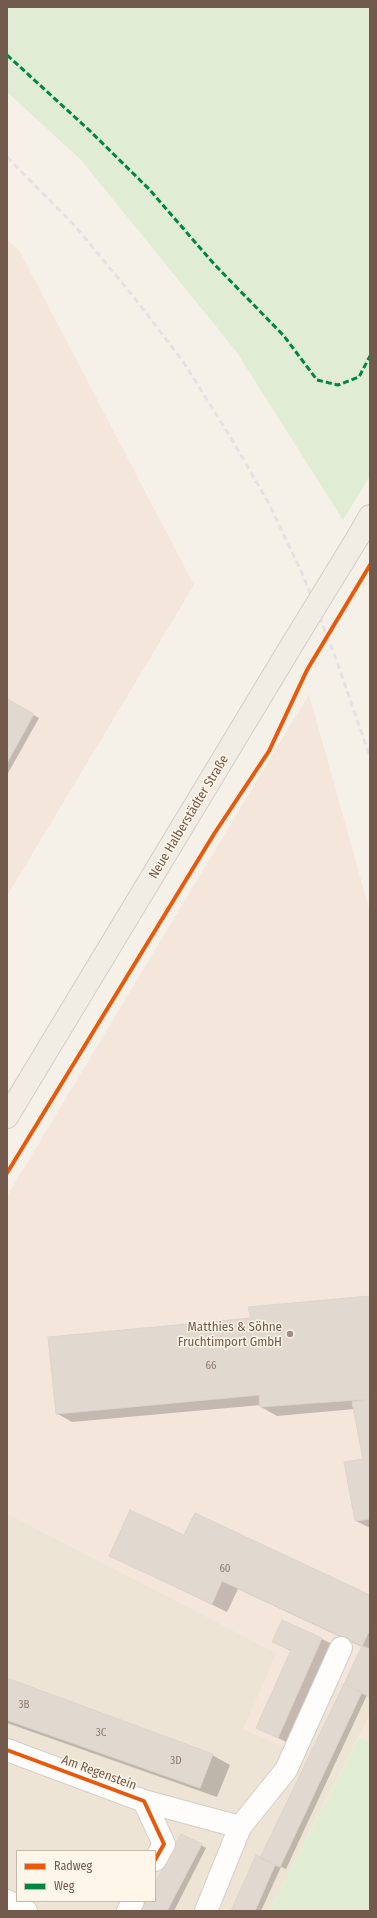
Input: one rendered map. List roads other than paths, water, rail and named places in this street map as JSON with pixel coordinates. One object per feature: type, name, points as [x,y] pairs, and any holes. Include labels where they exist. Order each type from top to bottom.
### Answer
[{"type":"main road","name":"Neue Halberstädter Straße","points":[[7,1117],[370,516]]},
{"type":"street","points":[[206,1911],[240,1827],[286,1770],[341,1648]]},
{"type":"street","name":"Am Regenstein","points":[[7,1750],[144,1801],[164,1844],[156,1858]]},
{"type":"street","points":[[144,1801],[240,1827]]},
{"type":"street","points":[[7,1900],[26,1911]]},
{"type":"street","points":[[128,1911],[132,1902]]},
{"type":"railway","points":[[7,157],[76,227],[133,296],[184,363],[234,443],[269,504],[302,573],[335,656],[370,757]]},
{"type":"place","name":"Matthies & Söhne Fruchtimport GmbH","points":[[290,1334]]}]
